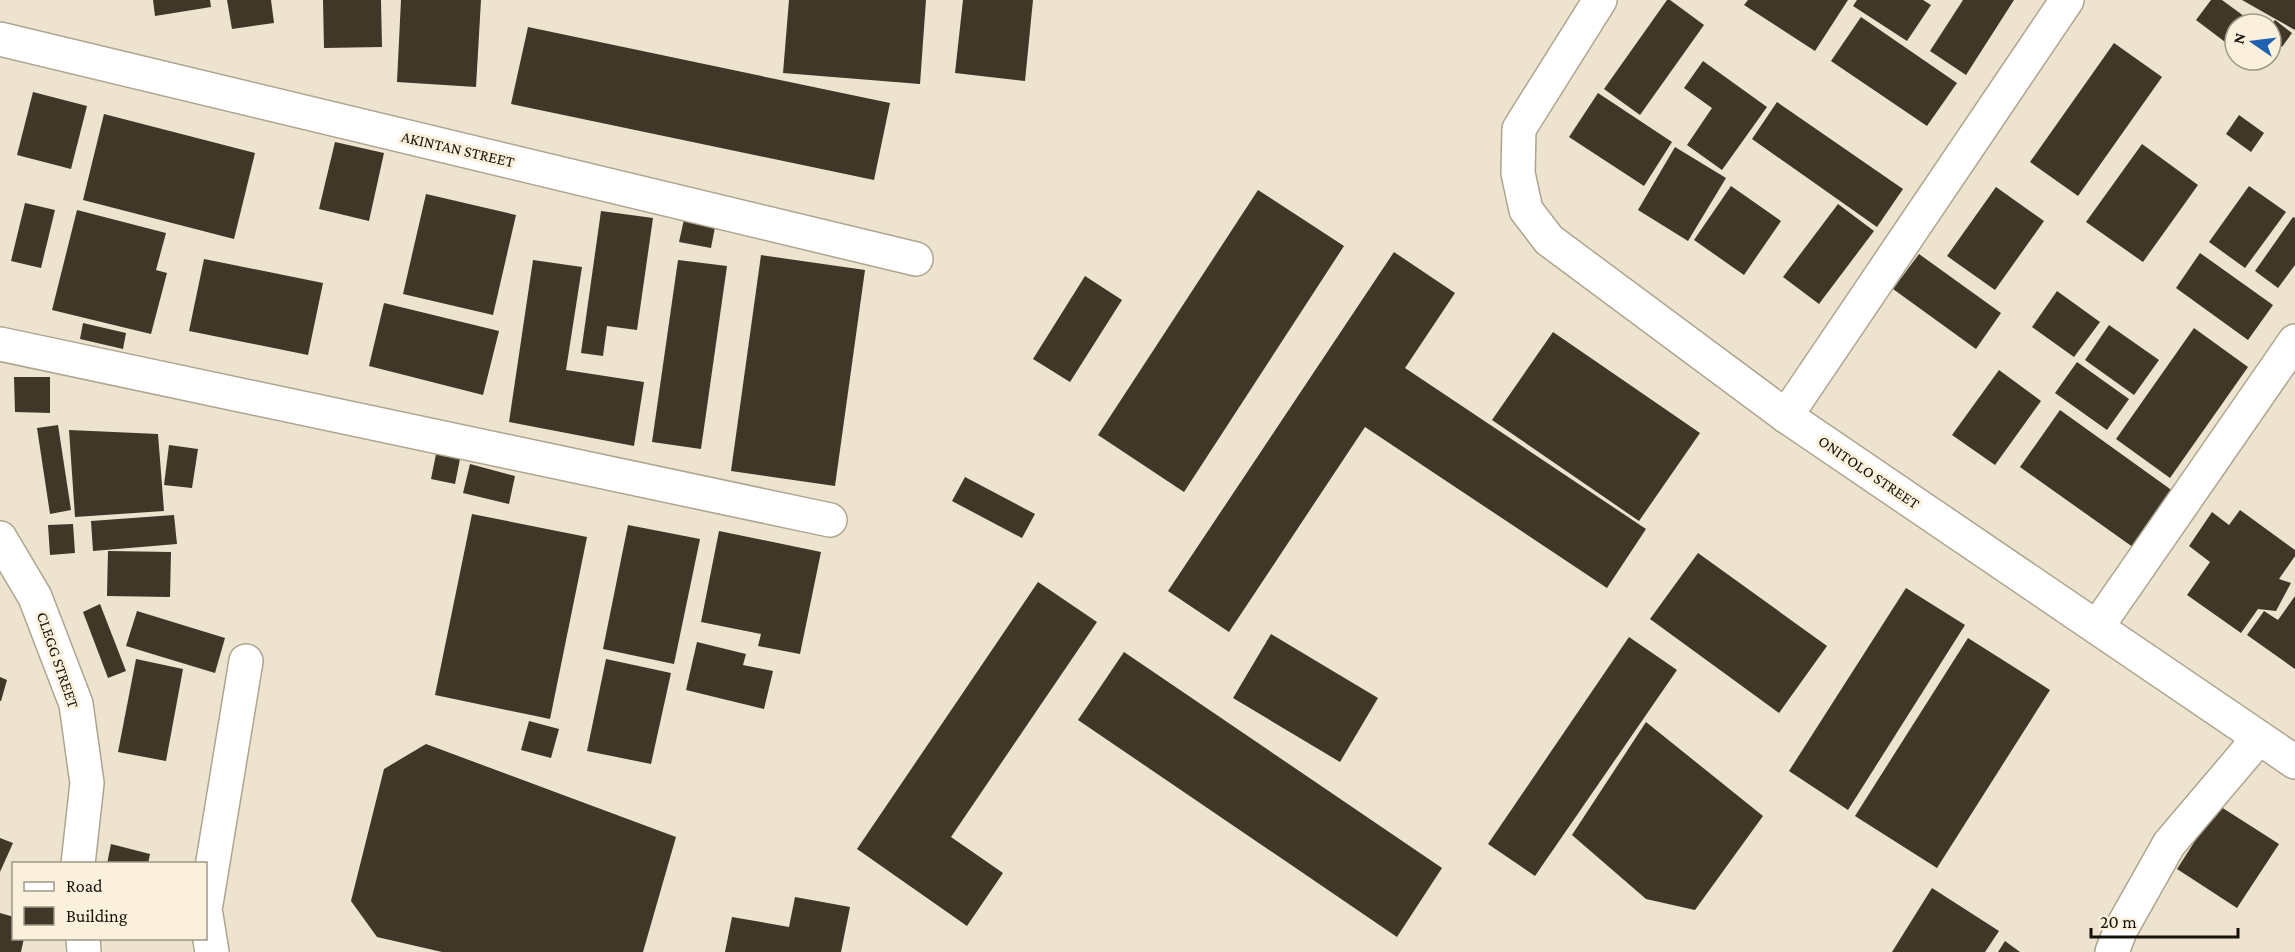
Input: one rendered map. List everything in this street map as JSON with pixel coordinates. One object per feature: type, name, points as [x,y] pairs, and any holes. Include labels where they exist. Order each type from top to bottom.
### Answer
[{"type":"street","name":"ONITOLO STREET","points":[[1599,0],[1519,129],[1518,173],[1526,210],[1549,240],[1786,416],[2295,762]]},
{"type":"street","points":[[1786,416],[2067,0]]},
{"type":"street","name":"AKINTAN STREET","points":[[0,39],[916,259]]},
{"type":"street","points":[[2097,627],[2295,341]]},
{"type":"street","points":[[0,344],[830,520]]},
{"type":"street","name":"CLEGG STREET","points":[[0,538],[35,597],[76,704],[87,783],[78,862]]},
{"type":"street","points":[[0,582],[35,597]]},
{"type":"street","points":[[207,898],[246,661]]},
{"type":"street","points":[[2112,952],[2120,932],[2169,844],[2258,739]]},
{"type":"street","points":[[207,921],[212,952]]},
{"type":"building","points":[[153,0],[210,0],[211,7],[155,16]]},
{"type":"building","points":[[227,0],[271,0],[274,23],[232,29]]},
{"type":"building","points":[[323,0],[381,0],[382,47],[324,48]]},
{"type":"building","points":[[401,0],[481,0],[476,87],[397,82]]},
{"type":"building","points":[[789,0],[926,0],[920,84],[783,73]]},
{"type":"building","points":[[963,0],[1033,0],[1025,81],[955,73]]},
{"type":"building","points":[[1667,0],[1704,25],[1640,115],[1604,89]]},
{"type":"building","points":[[1748,0],[1848,0],[1815,51],[1744,5]]},
{"type":"building","points":[[1857,0],[1923,0],[1931,5],[1907,41],[1853,6]]},
{"type":"building","points":[[1963,0],[2014,0],[1966,75],[1930,51]]},
{"type":"building","points":[[2211,0],[2222,0],[2238,12],[2223,12],[2223,40],[2196,20]]},
{"type":"building","points":[[2242,0],[2295,0],[2295,30],[2283,23],[2283,12],[2263,12]]},
{"type":"building","points":[[1861,17],[1957,83],[1927,126],[1831,61]]},
{"type":"building","points":[[2283,26],[2292,33],[2283,46]]},
{"type":"building","points":[[528,27],[890,103],[874,180],[511,104]]},
{"type":"building","points":[[2114,43],[2162,77],[2078,196],[2030,162]]},
{"type":"building","points":[[1703,61],[1767,107],[1722,170],[1687,145],[1712,108],[1684,88]]},
{"type":"building","points":[[33,92],[87,106],[71,169],[17,155]]},
{"type":"building","points":[[1598,93],[1672,142],[1644,186],[1569,137]]},
{"type":"building","points":[[1777,102],[1903,189],[1877,227],[1752,139]]},
{"type":"building","points":[[104,114],[255,153],[234,239],[83,200]]},
{"type":"building","points":[[2239,115],[2264,133],[2251,152],[2226,134]]},
{"type":"building","points":[[335,142],[384,153],[369,221],[319,209]]},
{"type":"building","points":[[2142,144],[2198,185],[2143,262],[2086,222]]},
{"type":"building","points":[[1675,147],[1726,178],[1688,241],[1638,210]]},
{"type":"building","points":[[1731,186],[1781,221],[1744,275],[1694,240]]},
{"type":"building","points":[[2249,186],[2286,212],[2245,268],[2209,242]]},
{"type":"building","points":[[1996,187],[2044,221],[1995,290],[1947,256]]},
{"type":"building","points":[[1258,190],[1344,246],[1184,492],[1098,435]]},
{"type":"building","points":[[426,194],[516,215],[493,315],[403,294]]},
{"type":"building","points":[[25,203],[55,210],[41,268],[11,261]]},
{"type":"building","points":[[1838,204],[1874,231],[1819,304],[1783,277]]},
{"type":"building","points":[[77,210],[166,233],[156,270],[167,273],[151,334],[52,310]]},
{"type":"building","points":[[601,211],[653,218],[637,330],[607,326],[603,356],[581,353]]},
{"type":"building","points":[[685,215],[716,222],[711,248],[679,242]]},
{"type":"building","points":[[2293,217],[2295,218],[2295,265],[2278,288],[2255,271]]},
{"type":"building","points":[[1394,252],[1455,293],[1405,368],[1646,529],[1607,588],[1365,427],[1229,632],[1168,591]]},
{"type":"building","points":[[2200,253],[2273,305],[2248,340],[2176,288]]},
{"type":"building","points":[[1919,254],[2001,313],[1976,349],[1893,289]]},
{"type":"building","points":[[761,255],[865,270],[835,486],[731,471]]},
{"type":"building","points":[[204,259],[323,283],[308,355],[189,331]]},
{"type":"building","points":[[533,260],[582,267],[566,370],[644,382],[634,446],[509,422]]},
{"type":"building","points":[[678,260],[727,266],[701,449],[652,442]]},
{"type":"building","points":[[1085,276],[1122,300],[1070,382],[1033,359]]},
{"type":"building","points":[[2057,291],[2100,322],[2074,357],[2032,327]]},
{"type":"building","points":[[384,303],[499,331],[483,395],[369,366]]},
{"type":"building","points":[[83,323],[126,333],[123,349],[80,339]]},
{"type":"building","points":[[2109,325],[2159,360],[2134,395],[2085,360]]},
{"type":"building","points":[[2194,328],[2248,367],[2170,478],[2116,439]]},
{"type":"building","points":[[1553,332],[1700,433],[1639,521],[1492,420]]},
{"type":"building","points":[[2077,362],[2129,399],[2107,430],[2055,393]]},
{"type":"building","points":[[1999,370],[2041,401],[1995,465],[1952,435]]},
{"type":"building","points":[[14,377],[50,377],[50,413],[15,412]]},
{"type":"building","points":[[2060,410],[2177,494],[2137,550],[2020,467]]},
{"type":"building","points":[[58,425],[71,510],[50,514],[37,428]]},
{"type":"building","points":[[69,430],[158,434],[164,511],[75,517]]},
{"type":"building","points":[[169,445],[198,449],[192,488],[164,485]]},
{"type":"building","points":[[436,454],[460,459],[455,484],[431,479]]},
{"type":"building","points":[[470,464],[515,476],[509,504],[463,493]]},
{"type":"building","points":[[965,477],[1035,514],[1022,538],[952,501]]},
{"type":"building","points":[[2240,510],[2295,550],[2295,556],[2279,579],[2291,583],[2276,611],[2258,609],[2241,633],[2187,595],[2210,562],[2189,546],[2212,512],[2229,525]]},
{"type":"building","points":[[472,514],[587,537],[550,719],[435,695]]},
{"type":"building","points":[[174,515],[177,544],[93,551],[91,521]]},
{"type":"building","points":[[73,524],[75,553],[50,555],[48,525]]},
{"type":"building","points":[[628,525],[700,539],[674,664],[603,649]]},
{"type":"building","points":[[719,531],[821,552],[800,654],[758,646],[761,634],[701,622]]},
{"type":"building","points":[[108,551],[171,552],[170,597],[107,596]]},
{"type":"building","points":[[1698,553],[1827,646],[1779,713],[1650,619]]},
{"type":"building","points":[[1038,582],[1097,622],[951,837],[1003,873],[967,926],[857,849]]},
{"type":"building","points":[[1906,588],[1965,625],[1848,810],[1789,771]]},
{"type":"building","points":[[2295,596],[2295,669],[2247,635],[2264,611],[2278,620]]},
{"type":"building","points":[[100,604],[126,671],[108,678],[83,612]]},
{"type":"building","points":[[137,611],[225,638],[215,673],[126,646]]},
{"type":"building","points":[[1271,634],[1378,698],[1340,762],[1233,698]]},
{"type":"building","points":[[1629,637],[1677,670],[1535,876],[1488,844]]},
{"type":"building","points":[[1968,638],[2050,690],[1937,868],[1855,816]]},
{"type":"building","points":[[697,642],[746,654],[743,665],[773,671],[764,709],[686,690]]},
{"type":"building","points":[[1124,652],[1442,868],[1397,937],[1078,720]]},
{"type":"building","points":[[136,659],[183,669],[166,761],[118,752]]},
{"type":"building","points":[[606,659],[671,673],[651,764],[587,751]]},
{"type":"building","points":[[0,677],[7,680],[1,701],[0,701]]},
{"type":"building","points":[[529,721],[559,729],[551,758],[521,750]]},
{"type":"building","points":[[1646,722],[1763,816],[1695,910],[1646,899],[1572,835]]},
{"type":"building","points":[[426,744],[676,837],[643,952],[442,952],[377,937],[351,901],[384,769]]},
{"type":"building","points":[[2218,805],[2279,844],[2237,908],[2177,869]]},
{"type":"building","points":[[0,838],[13,843],[0,872]]},
{"type":"building","points":[[111,844],[150,854],[148,862],[107,862]]},
{"type":"building","points":[[1932,888],[1999,931],[1985,952],[1892,952]]},
{"type":"building","points":[[795,897],[850,907],[841,952],[725,952],[732,917],[789,927]]},
{"type":"building","points":[[0,913],[12,916],[12,940],[24,940],[21,952],[0,952]]},
{"type":"building","points":[[2005,941],[2020,952],[1998,952]]}]
